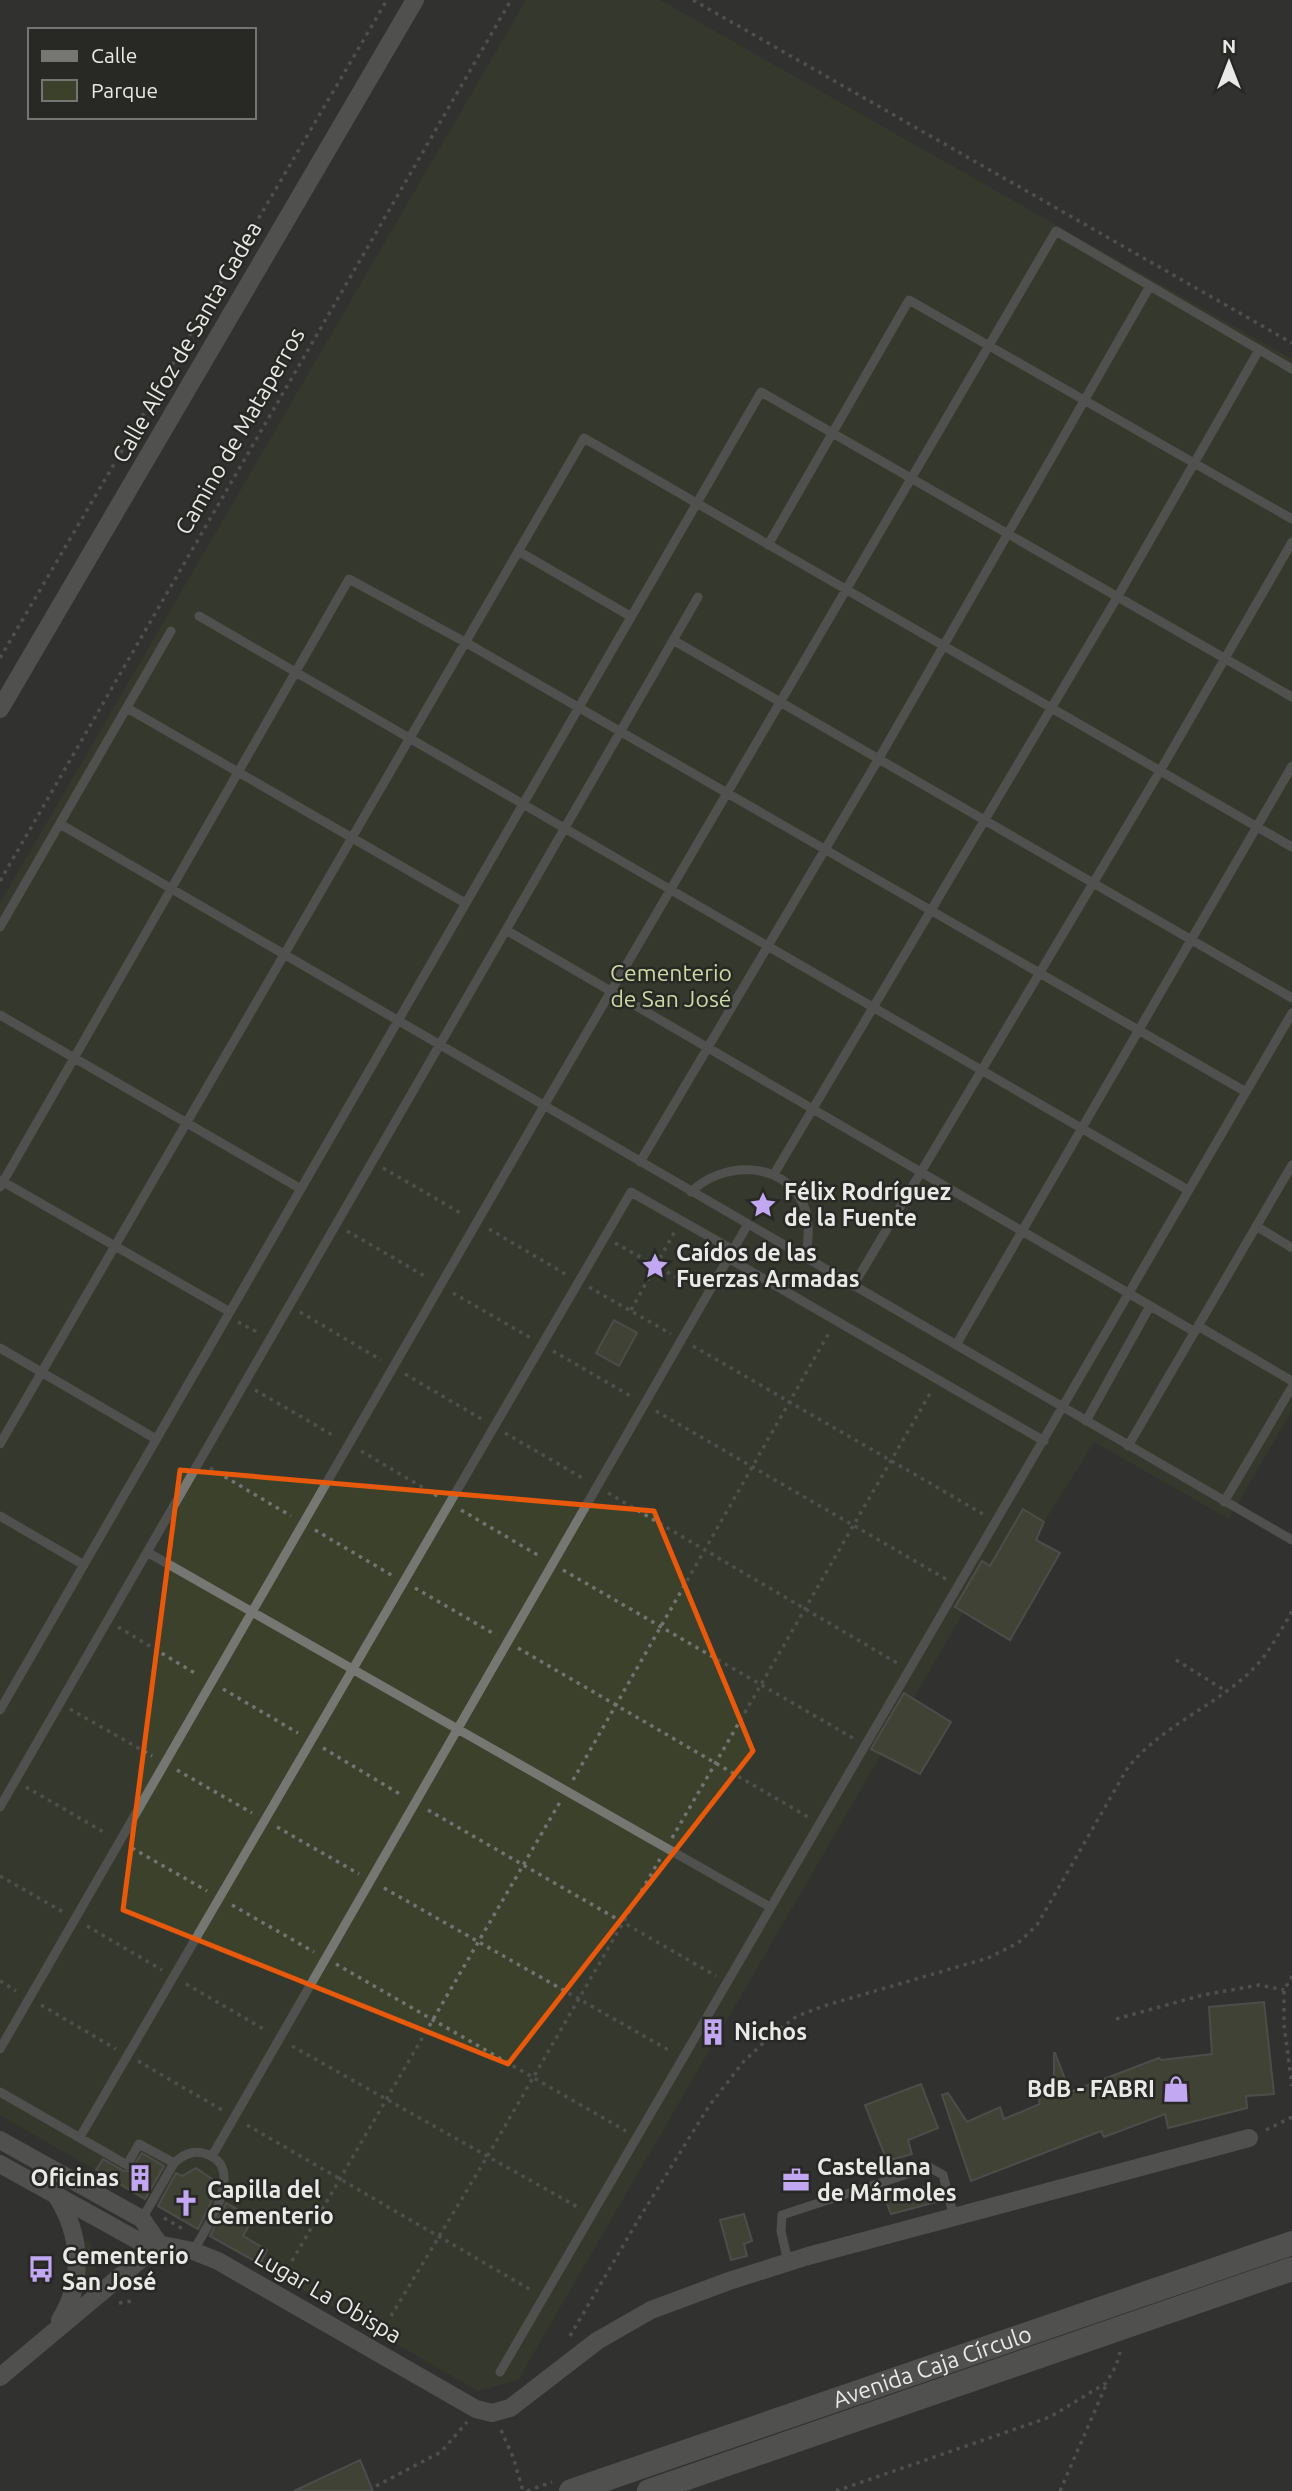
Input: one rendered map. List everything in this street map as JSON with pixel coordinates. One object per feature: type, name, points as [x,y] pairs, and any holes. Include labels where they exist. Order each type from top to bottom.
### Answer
[{"type":"main road","name":"Avenida Caja Círculo","points":[[571,2491],[1292,2243]]},
{"type":"main road","name":"Avenida Caja Círculo","points":[[649,2491],[1292,2269]]},
{"type":"street","name":"Calle Alfoz de Santa Gadea","points":[[0,709],[415,0]]},
{"type":"street","points":[[484,2411],[510,2409],[597,2341],[650,2310],[729,2281],[1249,2138]]},
{"type":"street","points":[[0,2140],[142,2219],[159,2244],[0,2376]]},
{"type":"street","name":"Lugar La Obispa","points":[[0,2164],[137,2240],[193,2251],[218,2262],[484,2411]]},
{"type":"street","points":[[54,2330],[67,2309],[75,2288],[77,2266],[77,2250],[72,2231],[66,2211],[56,2195]]},
{"type":"lane","points":[[0,2049],[545,1104],[1056,231],[1292,369]]},
{"type":"lane","points":[[640,1162],[878,760],[1150,286]]},
{"type":"lane","points":[[768,545],[909,300],[1292,519]]},
{"type":"lane","points":[[774,1174],[1118,596],[1259,350]]},
{"type":"lane","points":[[0,1710],[761,392],[1292,697]]},
{"type":"lane","points":[[0,1444],[584,438],[1292,847]]},
{"type":"lane","points":[[853,1286],[1160,771],[1292,542]]},
{"type":"lane","points":[[518,551],[630,616]]},
{"type":"lane","points":[[229,1314],[115,1246],[1,1183],[349,579],[465,642],[577,709],[1246,1092]]},
{"type":"lane","points":[[0,1807],[698,597]]},
{"type":"lane","points":[[199,616],[1188,1190]]},
{"type":"lane","points":[[0,927],[171,631]]},
{"type":"lane","points":[[673,640],[1292,999]]},
{"type":"lane","points":[[127,708],[465,903]]},
{"type":"lane","points":[[956,1345],[1292,766]]},
{"type":"lane","points":[[60,824],[1292,1540]]},
{"type":"lane","points":[[506,930],[1150,1306],[1292,1381]]},
{"type":"lane","points":[[500,2372],[1292,1013]]},
{"type":"lane","points":[[0,1015],[301,1189]]},
{"type":"lane","points":[[1129,1446],[1292,1165]]},
{"type":"lane","points":[[691,1192],[701,1182],[728,1172],[747,1169],[774,1174],[784,1179],[804,1206],[807,1226],[806,1258]]},
{"type":"lane","points":[[80,2137],[631,1192],[681,1220],[836,1320],[1044,1441]]},
{"type":"lane","points":[[212,2156],[747,1224]]},
{"type":"lane","points":[[1256,1226],[1292,1248]]},
{"type":"lane","points":[[1087,1421],[1150,1306]]},
{"type":"lane","points":[[0,1348],[156,1439]]},
{"type":"lane","points":[[1224,1502],[1292,1387]]},
{"type":"lane","points":[[0,1516],[84,1565]]},
{"type":"lane","points":[[147,1552],[770,1907]]},
{"type":"lane","points":[[0,1687],[10,1692]]},
{"type":"lane","points":[[0,2092],[127,2165],[139,2144],[174,2163]]},
{"type":"lane","points":[[142,2219],[174,2163],[189,2153],[212,2156],[223,2171],[223,2188],[217,2208],[193,2251]]},
{"type":"lane","points":[[788,2263],[780,2231],[782,2215],[929,2167],[943,2175],[954,2217]]},
{"type":"path","points":[[0,658],[387,0]]},
{"type":"path","name":"Camino de Mataperros","points":[[0,881],[511,0]]},
{"type":"path","points":[[693,0],[1292,343]]},
{"type":"path","points":[[631,1311],[681,1220]]},
{"type":"path","points":[[604,1237],[708,1294]]},
{"type":"path","points":[[229,1314],[270,1339]]},
{"type":"path","points":[[292,2261],[567,1790],[836,1320]]},
{"type":"path","points":[[391,2316],[939,1379]]},
{"type":"path","points":[[567,2342],[709,2106],[744,2061],[796,2016],[880,1988],[989,1958],[1018,1943],[1037,1925],[1140,1751],[1226,1692],[1254,1668],[1281,1632],[1292,1611]]},
{"type":"path","points":[[1177,1660],[1226,1692]]},
{"type":"path","points":[[0,1876],[387,2101],[591,2215]]},
{"type":"path","points":[[1292,1976],[1284,1990],[1284,2025],[1292,2085]]},
{"type":"path","points":[[0,1981],[544,2297]]},
{"type":"path","points":[[1116,2019],[1214,1993],[1259,1985],[1284,1990]]},
{"type":"path","points":[[1249,2138],[1292,2117]]},
{"type":"path","points":[[1060,2491],[1116,2366],[1122,2344]]},
{"type":"path","points":[[836,2491],[1050,2417],[1107,2383]]},
{"type":"path","points":[[376,2486],[441,2452],[484,2411],[513,2457],[523,2491]]},
{"type":"highlighted area","points":[[180,1470],[654,1511],[753,1751],[508,2064],[123,1910]]},
{"type":"green space","name":"Cementerio de San José","points":[[526,0],[660,0],[1292,359],[1292,1410],[1229,1519],[1094,1442],[1044,1522],[1023,1510],[518,2380],[478,2391],[0,2115],[0,903]]},
{"type":"green space","points":[[82,2241],[90,2241],[95,2265],[96,2276],[91,2287],[86,2286],[83,2280]]},
{"type":"building","points":[[614,1320],[637,1333],[619,1366],[596,1353]]},
{"type":"building","points":[[1023,1509],[1044,1522],[1036,1540],[1060,1553],[1010,1640],[955,1607],[982,1561],[990,1566]]},
{"type":"building","points":[[904,1693],[951,1722],[920,1774],[871,1749]]},
{"type":"building","name":"BdB - FABRI","points":[[1264,2002],[1274,2094],[1246,2096],[1247,2108],[1168,2128],[1165,2114],[1104,2137],[1101,2131],[971,2181],[942,2095],[948,2093],[967,2122],[1000,2107],[1004,2119],[1040,2104],[1038,2096],[1054,2087],[1054,2053],[1070,2092],[1159,2058],[1161,2060],[1212,2054],[1209,2007]]},
{"type":"building","points":[[921,2084],[938,2128],[908,2140],[912,2154],[887,2161],[865,2105]]},
{"type":"building","name":"Oficinas","points":[[142,2153],[164,2166],[145,2199],[96,2170],[103,2159],[124,2171],[130,2171]]},
{"type":"building","name":"Capilla del Cementerio","points":[[196,2168],[212,2179],[214,2196],[198,2229],[158,2206],[176,2173],[182,2176]]},
{"type":"building","points":[[931,2185],[936,2202],[891,2214],[885,2198]]},
{"type":"building","points":[[226,2203],[253,2218],[243,2236],[267,2250],[260,2264],[210,2236]]},
{"type":"building","points":[[744,2214],[752,2241],[744,2244],[747,2256],[731,2260],[720,2220]]},
{"type":"building","points":[[360,2460],[373,2491],[294,2491]]},
{"type":"place","name":"Félix Rodríguez de la Fuente","points":[[763,1205]]},
{"type":"place","name":"Caídos de las Fuerzas Armadas","points":[[655,1266]]},
{"type":"place","name":"Nichos","points":[[713,2032]]},
{"type":"place","name":"BdB - FABRI","points":[[1176,2089]]},
{"type":"place","name":"Oficinas","points":[[140,2178]]},
{"type":"place","name":"Castellana de Mármoles","points":[[796,2180]]},
{"type":"place","name":"Capilla del Cementerio","points":[[186,2203]]},
{"type":"place","name":"Cementerio San José","points":[[41,2269]]}]
